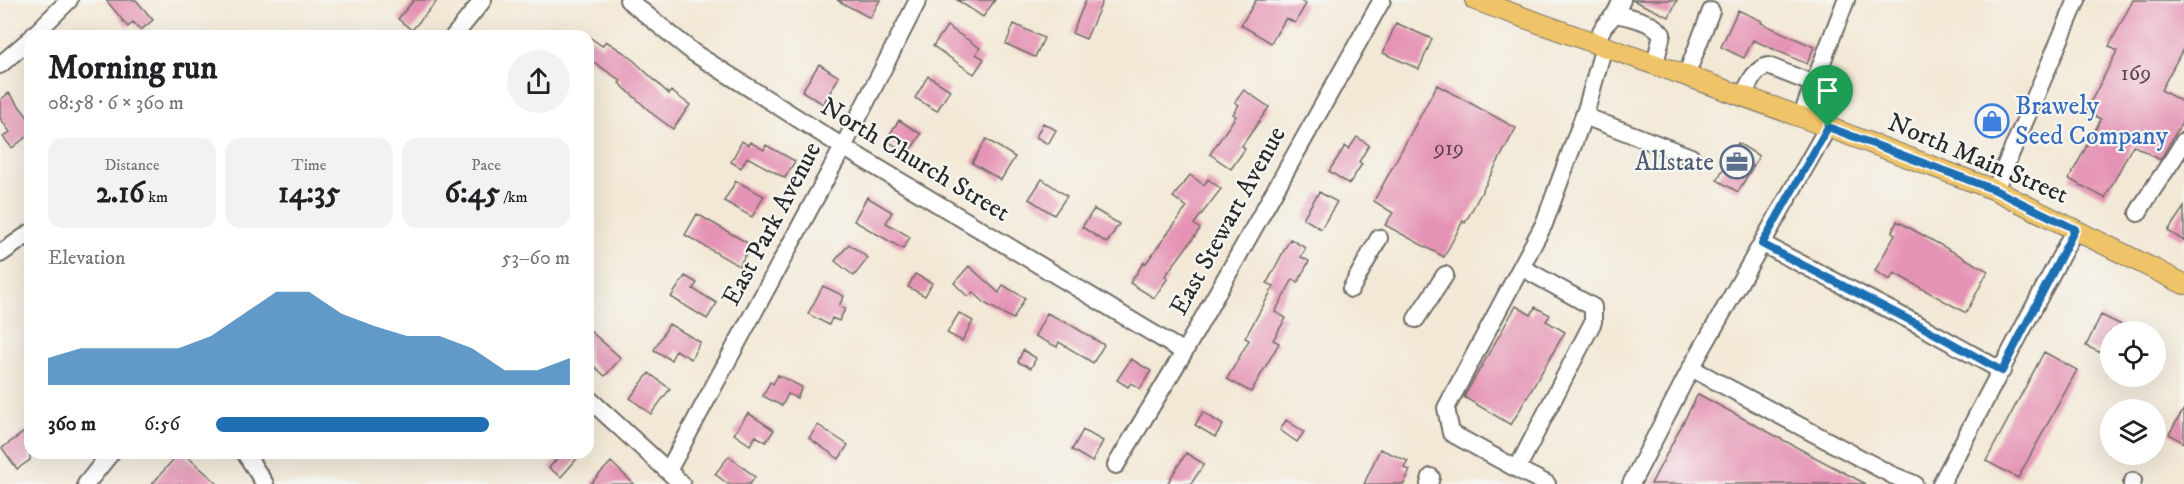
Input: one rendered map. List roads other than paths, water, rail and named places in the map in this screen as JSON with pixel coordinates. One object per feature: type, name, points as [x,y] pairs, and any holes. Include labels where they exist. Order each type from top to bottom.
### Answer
[{"type":"main road","name":"North Main Street","points":[[1475,0],[1801,117],[1995,190],[2184,284]]},
{"type":"street","points":[[39,30],[69,0]]},
{"type":"street","points":[[459,30],[483,0]]},
{"type":"street","name":"North Church Street","points":[[628,0],[694,53],[843,147],[1184,352]]},
{"type":"street","name":"East Park Avenue","points":[[668,471],[843,147],[918,0]]},
{"type":"street","name":"East Stewart Avenue","points":[[1116,465],[1184,352],[1382,0]]},
{"type":"street","points":[[1801,117],[1846,0]]},
{"type":"street","points":[[1995,190],[2077,0]]},
{"type":"street","points":[[1547,484],[1451,434],[1446,408],[1544,224],[1584,116],[1604,26],[1619,7],[1631,17],[1660,30],[1663,37],[1655,64]]},
{"type":"street","points":[[1686,76],[1711,11]]},
{"type":"street","points":[[0,64],[24,44]]},
{"type":"street","points":[[1743,96],[1753,76],[1761,68],[1768,66],[1814,84]]},
{"type":"street","points":[[1584,116],[1691,157]]},
{"type":"street","points":[[1631,484],[1691,368],[1828,127]]},
{"type":"street","points":[[2138,213],[2154,184],[2176,156],[2184,141]]},
{"type":"street","points":[[1941,484],[2075,229]]},
{"type":"street","points":[[0,254],[24,237]]},
{"type":"street","points":[[1351,289],[1379,238]]},
{"type":"street","points":[[1762,244],[1921,326],[2002,371]]},
{"type":"street","points":[[1517,469],[1593,322],[1593,307],[1521,267]]},
{"type":"street","points":[[1416,319],[1445,275]]},
{"type":"street","points":[[1691,368],[1893,479],[1914,484]]},
{"type":"street","points":[[594,403],[682,484]]},
{"type":"street","points":[[86,484],[106,459]]},
{"type":"street","points":[[249,459],[265,484]]},
{"type":"place","name":"Brawely Seed Company","points":[[1992,121]]},
{"type":"place","name":"Allstate","points":[[1737,162]]}]
